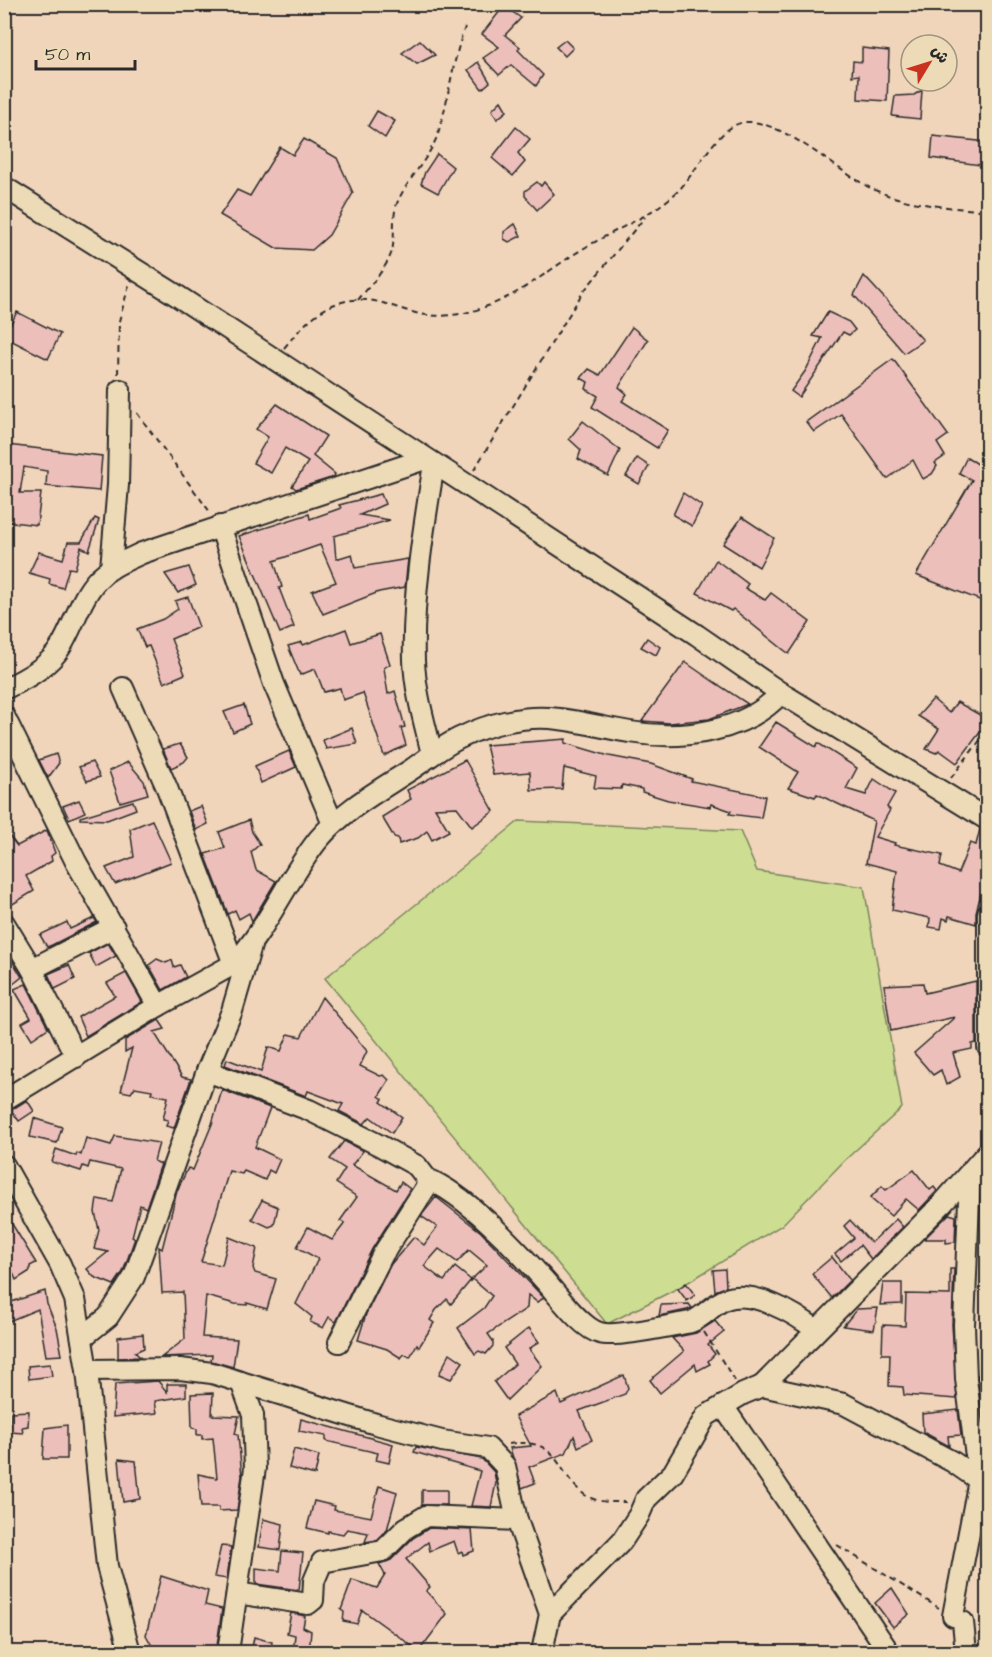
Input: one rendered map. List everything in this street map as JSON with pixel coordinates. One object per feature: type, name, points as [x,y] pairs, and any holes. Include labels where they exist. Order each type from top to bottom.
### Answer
[{"type":"street","points":[[4,187],[134,268],[697,635],[781,693],[987,820]]},
{"type":"street","points":[[111,568],[118,485],[120,390]]},
{"type":"street","points":[[4,689],[46,663],[59,650],[87,593],[111,568],[142,553],[220,526],[429,461]]},
{"type":"street","points":[[429,461],[414,659],[416,682],[432,754]]},
{"type":"street","points":[[220,526],[274,684],[333,824]]},
{"type":"street","points":[[123,688],[167,788],[234,964]]},
{"type":"street","points":[[4,1100],[158,1006],[234,964],[283,890],[333,824],[432,754],[463,736],[519,720],[549,718],[632,733],[671,735],[730,727],[753,718],[769,707],[781,693]]},
{"type":"street","points":[[4,716],[76,862],[158,1006]]},
{"type":"street","points":[[987,913],[987,1047]]},
{"type":"street","points":[[4,923],[32,969],[76,1057]]},
{"type":"street","points":[[32,969],[114,927]]},
{"type":"street","points":[[82,1337],[108,1317],[134,1277],[207,1071],[236,1000],[252,940]]},
{"type":"street","points":[[207,1071],[341,1125],[417,1166],[427,1179],[440,1183],[481,1217],[597,1333],[611,1335],[696,1320],[724,1300],[739,1297],[751,1298],[783,1310],[816,1330]]},
{"type":"street","points":[[550,1614],[622,1541],[639,1515],[646,1499],[673,1473],[706,1416],[743,1394],[762,1386],[970,1175],[987,1152]]},
{"type":"street","points":[[4,1165],[60,1264],[75,1299],[87,1370],[105,1555],[130,1653]]},
{"type":"street","points":[[966,1653],[958,1619],[984,1481],[967,1389],[965,1336],[970,1175]]},
{"type":"street","points":[[339,1342],[383,1254],[426,1187],[427,1179]]},
{"type":"street","points":[[87,1370],[180,1369],[212,1373],[376,1424],[442,1441],[488,1448],[505,1466],[517,1520],[550,1614],[542,1653]]},
{"type":"street","points":[[228,1653],[255,1468],[253,1415],[241,1382]]},
{"type":"street","points":[[762,1386],[844,1404],[930,1449],[984,1481]]},
{"type":"street","points":[[723,1406],[889,1653]]},
{"type":"street","points":[[237,1593],[308,1604],[313,1600],[314,1581],[322,1562],[383,1551],[406,1528],[426,1516],[517,1520]]},
{"type":"path","points":[[358,300],[385,266],[392,250],[393,220],[397,203],[430,152],[438,134],[455,55],[465,27]]},
{"type":"path","points":[[275,360],[314,314],[336,304],[358,300],[378,302],[428,315],[455,316],[516,292],[677,193],[732,125],[750,122],[806,146],[838,169],[878,191],[909,201],[987,212]]},
{"type":"path","points":[[464,484],[583,292],[646,214]]},
{"type":"path","points":[[134,268],[119,321],[117,368],[120,390],[220,526]]},
{"type":"path","points":[[939,792],[987,730]]},
{"type":"path","points":[[696,1320],[743,1394]]},
{"type":"path","points":[[488,1448],[512,1444],[542,1448],[556,1458],[577,1487],[592,1498],[610,1502],[646,1499]]},
{"type":"path","points":[[834,1543],[987,1638]]},
{"type":"green space","points":[[519,821],[740,831],[757,871],[864,887],[902,1108],[845,1160],[782,1225],[682,1286],[607,1324],[325,978]]},
{"type":"building","points":[[504,6],[521,18],[505,35],[520,47],[518,50],[543,75],[536,86],[511,65],[499,75],[483,58],[499,47],[482,34]]},
{"type":"building","points":[[420,40],[435,55],[417,64],[402,53]]},
{"type":"building","points":[[565,40],[573,48],[565,56],[556,47]]},
{"type":"building","points":[[862,48],[889,51],[887,101],[858,99],[859,75],[852,76],[853,61],[862,62]]},
{"type":"building","points":[[478,62],[490,82],[482,89],[468,70]]},
{"type":"building","points":[[922,93],[920,119],[892,116],[895,96]]},
{"type":"building","points":[[501,101],[507,111],[497,119],[492,110]]},
{"type":"building","points":[[377,111],[395,121],[385,138],[368,126]]},
{"type":"building","points":[[516,127],[530,139],[518,153],[525,162],[513,176],[492,158]]},
{"type":"building","points":[[933,136],[987,142],[987,166],[931,158]]},
{"type":"building","points":[[304,139],[337,158],[353,193],[329,235],[312,250],[276,248],[220,215],[237,190],[250,196],[280,147],[293,155]]},
{"type":"building","points":[[437,154],[453,167],[438,193],[421,184],[425,172]]},
{"type":"building","points":[[537,182],[541,186],[544,182],[554,194],[537,210],[525,196],[525,191]]},
{"type":"building","points":[[515,224],[521,236],[509,242],[504,239],[504,232]]},
{"type":"building","points":[[864,276],[923,340],[904,353],[854,295]]},
{"type":"building","points":[[17,312],[60,334],[48,359],[4,337]]},
{"type":"building","points":[[828,312],[849,322],[855,330],[849,335],[843,332],[799,397],[791,391],[806,370],[822,338],[813,336]]},
{"type":"building","points":[[632,327],[648,340],[619,387],[627,394],[622,401],[668,430],[657,448],[592,407],[598,396],[586,389],[588,382],[581,378],[589,369],[600,375]]},
{"type":"building","points":[[893,359],[948,435],[937,443],[945,456],[935,463],[937,466],[932,474],[923,479],[913,460],[887,479],[841,414],[814,432],[806,422]]},
{"type":"building","points":[[277,404],[326,436],[313,456],[335,474],[334,477],[296,489],[292,486],[308,462],[285,448],[271,473],[253,463],[268,437],[256,429]]},
{"type":"building","points":[[583,421],[620,450],[608,476],[578,459],[581,450],[569,439]]},
{"type":"building","points":[[7,445],[102,456],[99,491],[46,486],[47,471],[24,467],[20,493],[41,493],[37,525],[4,521]]},
{"type":"building","points":[[967,457],[987,470],[987,603],[916,575],[972,480],[959,473]]},
{"type":"building","points":[[637,458],[649,466],[639,484],[626,476]]},
{"type":"building","points":[[683,493],[702,506],[692,526],[673,515]]},
{"type":"building","points":[[381,494],[385,504],[360,515],[390,520],[334,536],[336,559],[352,554],[355,568],[408,559],[405,587],[379,592],[323,614],[312,591],[336,582],[320,545],[274,561],[282,587],[279,588],[294,627],[280,633],[239,536],[309,514],[310,519],[341,508],[339,505]]},
{"type":"building","points":[[742,517],[774,538],[759,567],[723,544]]},
{"type":"building","points":[[95,518],[99,520],[89,551],[81,547],[75,569],[69,568],[63,588],[49,584],[50,579],[29,573],[39,552],[63,559],[68,542],[81,542]]},
{"type":"building","points":[[716,560],[748,584],[745,588],[765,600],[771,593],[810,622],[789,654],[733,609],[731,611],[697,593]]},
{"type":"building","points":[[189,567],[196,585],[178,593],[165,574]]},
{"type":"building","points":[[188,597],[199,627],[171,639],[185,674],[164,683],[149,646],[145,647],[137,629],[163,619],[178,609],[175,601]]},
{"type":"building","points":[[346,629],[351,643],[380,634],[390,664],[384,668],[388,694],[395,691],[405,727],[401,728],[406,745],[384,756],[363,693],[343,700],[340,688],[324,692],[315,669],[300,675],[288,646],[302,642],[303,645]]},
{"type":"building","points":[[647,638],[660,647],[656,655],[641,647]]},
{"type":"building","points":[[685,662],[748,704],[709,719],[670,723],[642,721]]},
{"type":"building","points":[[933,699],[949,713],[957,702],[987,719],[987,723],[957,763],[939,750],[936,753],[926,749],[939,729],[918,716]]},
{"type":"building","points":[[244,705],[250,724],[233,732],[224,712]]},
{"type":"building","points":[[776,722],[816,747],[818,743],[857,768],[846,789],[866,795],[874,779],[895,793],[887,807],[890,810],[875,837],[895,843],[894,845],[942,855],[940,866],[958,873],[970,843],[976,845],[980,829],[987,832],[987,871],[976,912],[976,924],[949,916],[948,920],[943,918],[941,929],[929,927],[930,918],[892,910],[897,871],[866,863],[874,821],[817,794],[815,797],[788,788],[798,772],[759,747]]},
{"type":"building","points":[[352,728],[357,744],[326,749],[323,740]]},
{"type":"building","points":[[566,739],[565,743],[609,756],[651,764],[692,779],[691,781],[765,796],[761,818],[729,814],[731,811],[711,804],[710,807],[668,800],[642,792],[642,789],[622,785],[621,789],[594,788],[596,776],[564,768],[562,789],[531,790],[530,772],[493,775],[486,745]]},
{"type":"building","points":[[180,744],[188,757],[184,762],[171,768],[163,749]]},
{"type":"building","points":[[289,751],[296,767],[261,783],[255,766]]},
{"type":"building","points":[[56,754],[59,763],[48,778],[39,760]]},
{"type":"building","points":[[465,760],[494,811],[472,827],[457,807],[435,808],[449,831],[432,840],[427,831],[418,838],[399,844],[398,838],[394,837],[382,817],[411,799],[407,790]]},
{"type":"building","points":[[92,762],[100,777],[87,781],[79,767]]},
{"type":"building","points":[[128,762],[144,781],[148,794],[120,802],[109,771]]},
{"type":"building","points":[[79,800],[85,812],[69,819],[63,806]]},
{"type":"building","points":[[133,801],[136,809],[107,820],[80,819],[80,817]]},
{"type":"building","points":[[201,806],[208,824],[196,830],[189,811]]},
{"type":"building","points":[[152,820],[171,862],[115,884],[106,868],[134,857],[130,829]]},
{"type":"building","points":[[249,820],[252,832],[260,844],[251,852],[256,870],[276,881],[252,921],[249,913],[239,919],[235,910],[228,914],[205,854],[225,848],[219,832]]},
{"type":"building","points":[[4,829],[17,846],[47,830],[55,853],[51,856],[52,861],[26,876],[34,891],[11,905],[4,894]]},
{"type":"building","points":[[94,918],[97,922],[47,947],[40,935],[67,922],[70,929]]},
{"type":"building","points":[[108,943],[116,956],[96,967],[89,953]]},
{"type":"building","points":[[7,952],[22,977],[12,985],[4,972],[4,953]]},
{"type":"building","points":[[157,959],[166,963],[172,960],[174,967],[180,965],[186,977],[163,990],[149,965]]},
{"type":"building","points":[[69,965],[75,979],[55,989],[48,974]]},
{"type":"building","points":[[126,973],[142,1002],[86,1036],[78,1017],[115,996],[107,983]]},
{"type":"building","points":[[976,981],[976,1043],[972,1044],[972,1049],[953,1053],[960,1077],[946,1085],[941,1070],[933,1075],[914,1053],[955,1017],[891,1031],[884,985],[923,983],[925,993]]},
{"type":"building","points":[[26,984],[48,1028],[32,1039],[22,1023],[31,1018],[14,989]]},
{"type":"building","points":[[322,997],[367,1051],[360,1066],[380,1076],[384,1075],[389,1080],[379,1096],[383,1099],[381,1102],[402,1117],[392,1133],[370,1117],[364,1124],[339,1111],[343,1104],[308,1091],[306,1096],[225,1065],[227,1059],[261,1072],[268,1047],[281,1051],[288,1034],[301,1037]]},
{"type":"building","points":[[159,1020],[165,1029],[154,1032],[182,1077],[191,1079],[174,1128],[166,1126],[168,1120],[163,1119],[168,1097],[151,1094],[152,1090],[135,1087],[131,1093],[121,1091],[132,1048],[125,1052],[125,1040]]},
{"type":"building","points":[[222,1090],[270,1108],[255,1147],[280,1159],[274,1173],[269,1170],[265,1180],[244,1171],[242,1174],[229,1171],[201,1262],[222,1265],[229,1237],[257,1248],[253,1268],[255,1273],[276,1279],[267,1309],[206,1296],[202,1337],[237,1339],[233,1367],[211,1361],[212,1355],[162,1357],[185,1339],[183,1292],[162,1293],[159,1247],[162,1249],[177,1191],[188,1168],[193,1170],[212,1124]]},
{"type":"building","points":[[27,1100],[34,1111],[19,1121],[11,1110]]},
{"type":"building","points":[[34,1118],[62,1127],[57,1143],[30,1137]]},
{"type":"building","points":[[115,1136],[159,1143],[154,1161],[161,1164],[146,1208],[140,1205],[132,1237],[135,1238],[123,1272],[114,1285],[94,1277],[87,1269],[108,1252],[94,1249],[99,1230],[95,1212],[97,1199],[113,1202],[121,1169],[90,1162],[88,1168],[83,1166],[81,1171],[52,1162],[56,1149],[76,1156],[77,1153],[81,1155],[86,1138],[111,1145]]},
{"type":"building","points":[[344,1141],[363,1151],[352,1165],[396,1190],[401,1182],[410,1189],[372,1249],[336,1322],[329,1317],[323,1328],[310,1322],[312,1317],[296,1304],[318,1259],[297,1247],[308,1227],[332,1240],[345,1223],[340,1221],[357,1197],[336,1183],[345,1169],[330,1159]]},
{"type":"building","points":[[914,1170],[930,1190],[934,1187],[937,1191],[919,1210],[906,1199],[891,1216],[870,1198],[882,1186],[886,1190]]},
{"type":"building","points":[[436,1197],[481,1232],[544,1298],[537,1302],[528,1295],[527,1308],[488,1334],[493,1341],[493,1346],[486,1354],[479,1351],[475,1354],[458,1328],[484,1308],[492,1296],[472,1279],[487,1265],[469,1250],[457,1262],[439,1249],[424,1266],[444,1281],[455,1267],[471,1280],[451,1304],[447,1299],[436,1310],[430,1320],[434,1323],[410,1357],[404,1354],[401,1358],[387,1349],[358,1340],[366,1314],[391,1264],[414,1237],[424,1245],[437,1227],[421,1216]]},
{"type":"building","points":[[262,1200],[278,1207],[274,1225],[269,1227],[252,1219]]},
{"type":"building","points":[[4,1211],[36,1263],[30,1266],[30,1271],[16,1280],[4,1252]]},
{"type":"building","points":[[949,1214],[956,1216],[955,1242],[946,1243],[946,1239],[924,1239]]},
{"type":"building","points":[[896,1219],[903,1227],[871,1259],[860,1245],[841,1261],[835,1254],[854,1238],[844,1226],[850,1220],[871,1243]]},
{"type":"building","points":[[832,1257],[850,1280],[832,1298],[812,1274]]},
{"type":"building","points":[[725,1269],[726,1287],[715,1291],[713,1270]]},
{"type":"building","points":[[950,1269],[954,1269],[952,1325],[957,1399],[904,1395],[903,1387],[889,1386],[890,1354],[882,1354],[883,1325],[905,1326],[906,1294],[950,1295]]},
{"type":"building","points":[[686,1283],[695,1295],[687,1301],[678,1289]]},
{"type":"building","points":[[883,1283],[902,1283],[902,1304],[880,1305]]},
{"type":"building","points":[[45,1291],[47,1304],[57,1328],[62,1355],[46,1356],[38,1309],[9,1321],[5,1304]]},
{"type":"building","points":[[689,1304],[692,1308],[659,1316],[661,1305]]},
{"type":"building","points":[[878,1308],[874,1330],[843,1326],[857,1309]]},
{"type":"building","points":[[715,1321],[724,1332],[708,1345],[715,1354],[708,1361],[710,1364],[697,1371],[695,1364],[660,1393],[650,1380],[684,1351],[672,1338],[696,1333]]},
{"type":"building","points":[[529,1328],[539,1342],[529,1349],[542,1366],[507,1400],[494,1382],[515,1364],[504,1348]]},
{"type":"building","points":[[143,1334],[144,1348],[135,1352],[140,1357],[118,1358],[118,1337]]},
{"type":"building","points":[[450,1353],[463,1362],[451,1379],[439,1374]]},
{"type":"building","points":[[50,1364],[52,1376],[29,1379],[28,1366]]},
{"type":"building","points":[[983,1374],[986,1394],[980,1395],[978,1375]]},
{"type":"building","points":[[624,1375],[628,1388],[625,1394],[579,1411],[592,1440],[578,1447],[574,1436],[566,1453],[529,1467],[535,1483],[522,1488],[510,1448],[531,1446],[515,1416],[557,1393],[561,1404]]},
{"type":"building","points":[[158,1381],[167,1392],[167,1384],[186,1384],[186,1396],[155,1401],[157,1413],[113,1417],[115,1384]]},
{"type":"building","points":[[213,1393],[212,1415],[239,1416],[235,1434],[238,1435],[242,1476],[237,1510],[219,1511],[219,1507],[201,1507],[198,1474],[217,1478],[213,1438],[202,1439],[202,1435],[197,1435],[197,1429],[192,1428],[191,1394]]},
{"type":"building","points":[[958,1410],[961,1435],[948,1436],[949,1446],[923,1432],[922,1414]]},
{"type":"building","points":[[29,1411],[28,1426],[22,1427],[23,1433],[10,1432],[11,1412]]},
{"type":"building","points":[[301,1419],[393,1444],[389,1463],[376,1460],[378,1453],[326,1441],[326,1436],[299,1431]]},
{"type":"building","points":[[67,1425],[67,1459],[43,1459],[45,1428]]},
{"type":"building","points":[[416,1447],[482,1459],[494,1472],[496,1483],[491,1507],[471,1506],[480,1471],[414,1452]]},
{"type":"building","points":[[294,1449],[319,1456],[315,1475],[289,1468]]},
{"type":"building","points":[[119,1459],[136,1461],[140,1499],[123,1502]]},
{"type":"building","points":[[379,1486],[397,1492],[387,1530],[377,1540],[365,1542],[368,1533],[347,1529],[343,1534],[307,1528],[314,1501],[335,1506],[334,1510],[371,1517]]},
{"type":"building","points":[[422,1490],[447,1490],[447,1505],[422,1505]]},
{"type":"building","points":[[263,1519],[283,1524],[280,1550],[259,1547]]},
{"type":"building","points":[[429,1528],[472,1530],[474,1551],[463,1555],[462,1551],[458,1553],[454,1541],[430,1551],[428,1542],[406,1559],[430,1587],[426,1591],[447,1614],[419,1651],[362,1610],[357,1624],[343,1621],[344,1612],[341,1610],[352,1580],[377,1588],[385,1575],[379,1564],[391,1560],[413,1538]]},
{"type":"building","points":[[221,1546],[231,1547],[227,1579],[214,1577]]},
{"type":"building","points":[[282,1551],[303,1553],[299,1590],[256,1584],[256,1568],[280,1571]]},
{"type":"building","points":[[161,1576],[208,1591],[205,1605],[222,1609],[216,1653],[156,1653],[146,1635]]},
{"type":"building","points":[[892,1588],[909,1614],[893,1627],[875,1603]]},
{"type":"building","points":[[291,1613],[305,1616],[303,1627],[311,1631],[309,1653],[293,1653],[295,1635],[287,1633]]},
{"type":"building","points":[[254,1637],[272,1642],[271,1653],[251,1653]]}]
